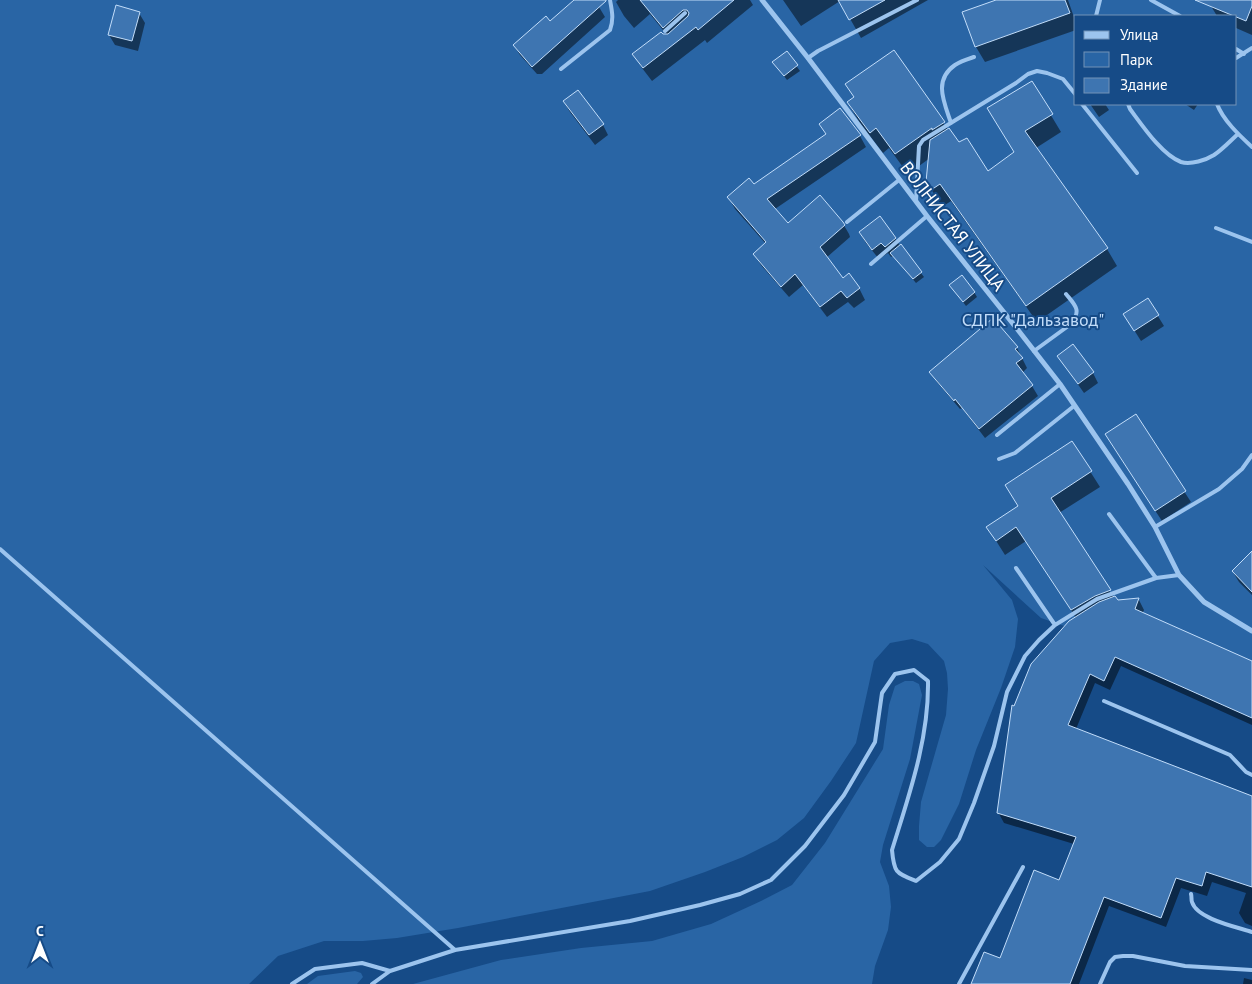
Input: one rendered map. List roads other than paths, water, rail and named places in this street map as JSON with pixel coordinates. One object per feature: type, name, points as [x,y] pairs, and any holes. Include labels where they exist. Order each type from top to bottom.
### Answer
[{"type":"street","name":"ВОЛНИСТАЯ УЛИЦА","points":[[762,0],[916,202],[1060,384],[1155,527],[1179,575],[1204,602],[1252,631]]},
{"type":"lane","points":[[561,69],[610,30],[613,16],[610,0]]},
{"type":"lane","points":[[808,58],[917,0]]},
{"type":"lane","points":[[1096,15],[1100,0]]},
{"type":"lane","points":[[1151,0],[1178,15]]},
{"type":"lane","points":[[665,31],[685,13]]},
{"type":"lane","points":[[1237,58],[1252,48]]},
{"type":"lane","points":[[1237,50],[1244,54]]},
{"type":"lane","points":[[951,123],[942,92],[944,74],[956,64],[974,57]]},
{"type":"lane","points":[[916,202],[919,146],[923,140],[1028,74],[1037,71],[1047,72],[1063,79],[1074,93]]},
{"type":"lane","points":[[1083,105],[1136,173]]},
{"type":"lane","points":[[1128,105],[1159,146],[1182,162],[1195,163],[1213,155],[1238,134]]},
{"type":"lane","points":[[1217,105],[1238,134],[1252,147]]},
{"type":"lane","points":[[847,222],[899,180]]},
{"type":"lane","points":[[871,264],[927,216]]},
{"type":"lane","points":[[1216,228],[1252,242]]},
{"type":"lane","points":[[1034,351],[1071,324],[1076,318],[1078,312],[1076,306],[1066,294]]},
{"type":"lane","points":[[997,435],[1060,384]]},
{"type":"lane","points":[[1000,459],[1015,454],[1074,406]]},
{"type":"lane","points":[[1155,527],[1219,489],[1242,469],[1252,455]]},
{"type":"lane","points":[[1109,514],[1156,578]]},
{"type":"lane","points":[[0,549],[455,950]]},
{"type":"lane","points":[[1016,568],[1055,625]]},
{"type":"lane","points":[[372,984],[390,971],[455,950],[630,921],[740,894],[771,880],[805,846],[844,795],[875,742],[882,692],[886,686],[895,674],[914,670],[928,681],[927,714],[922,749],[892,850],[893,864],[899,874],[916,881],[940,862],[959,838],[974,803],[994,746],[1007,692],[1025,656],[1055,625],[1097,599],[1156,578],[1179,575]]},
{"type":"lane","points":[[1104,701],[1230,755],[1246,772],[1252,775]]},
{"type":"lane","points":[[959,984],[1023,866]]},
{"type":"lane","points":[[1191,894],[1192,903],[1206,916],[1252,932]]},
{"type":"lane","points":[[1100,984],[1110,962],[1115,957],[1123,956],[1133,956],[1185,966],[1252,970]]},
{"type":"lane","points":[[292,984],[315,969],[362,963],[390,971]]},
{"type":"park label","name":"СДПК \"Дальзавод\"","points":[[1033,319]]}]
